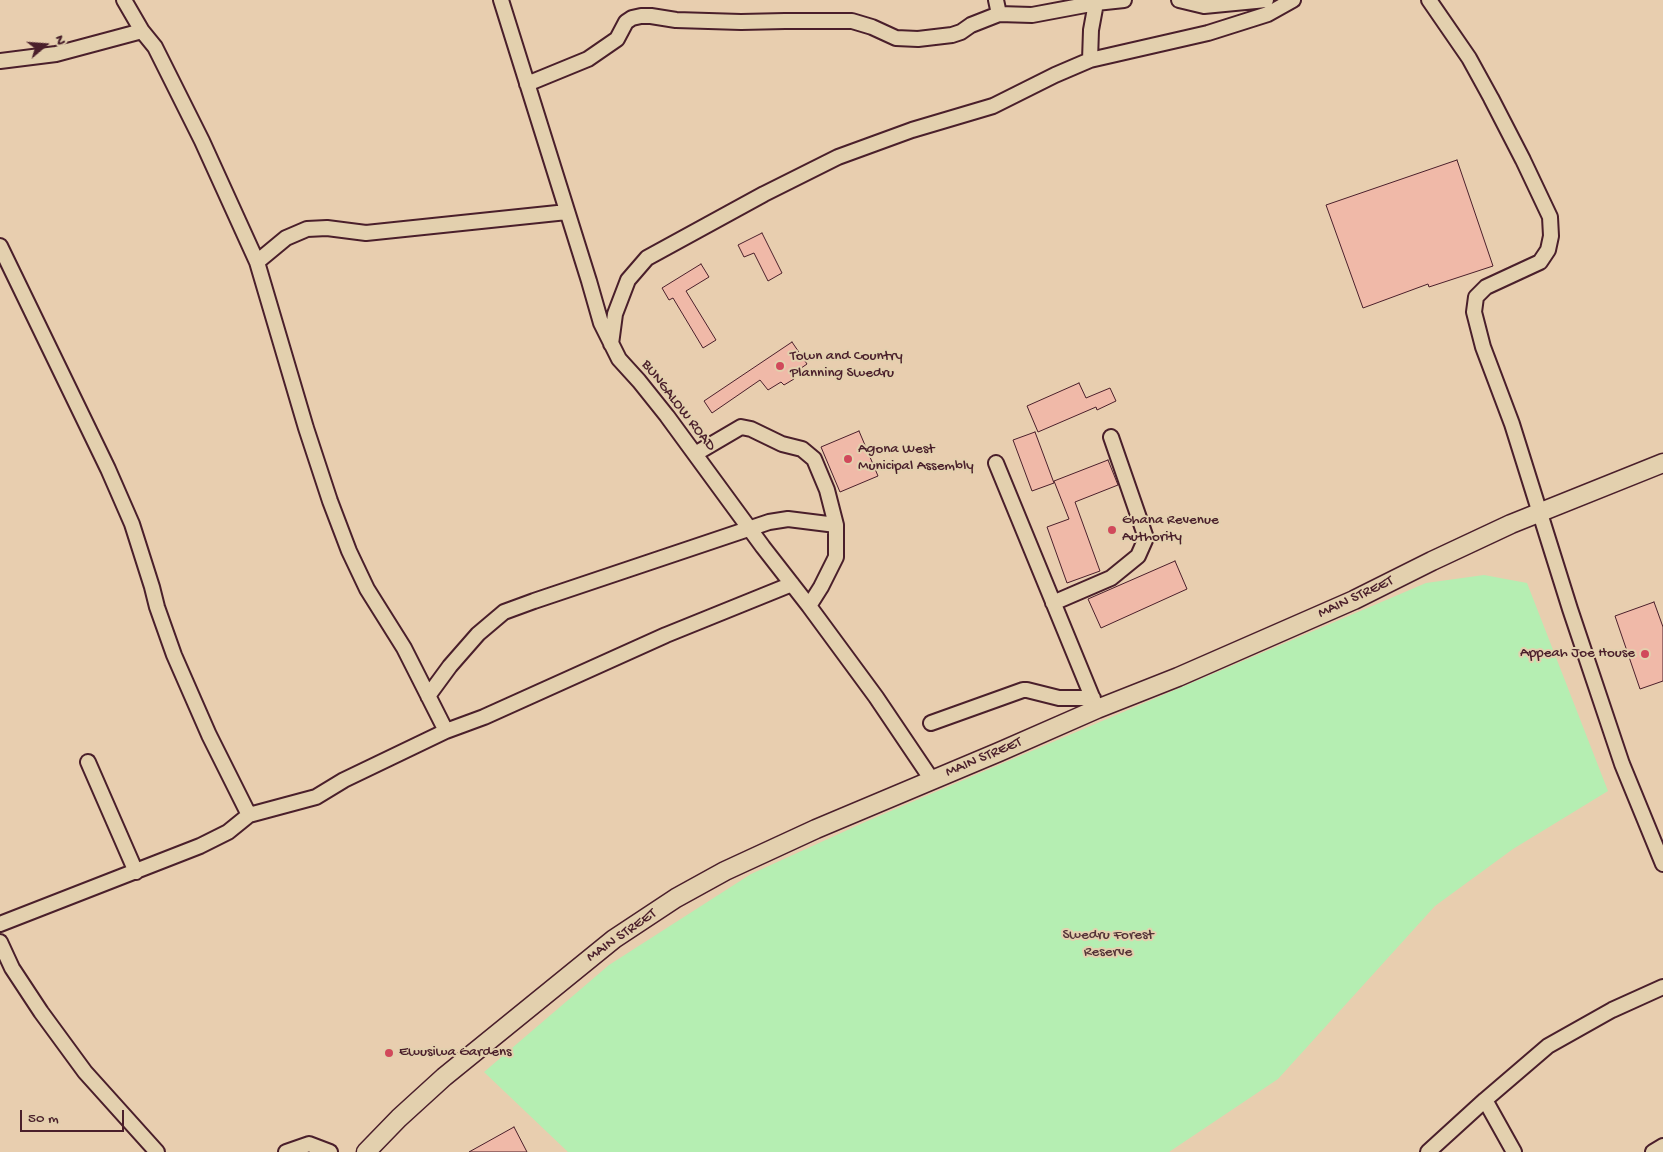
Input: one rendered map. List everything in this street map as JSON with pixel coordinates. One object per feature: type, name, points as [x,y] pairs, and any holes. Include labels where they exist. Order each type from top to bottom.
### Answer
[{"type":"main road","name":"MAIN STREET","points":[[366,1152],[399,1118],[444,1077],[614,939],[676,898],[725,872],[816,829],[932,780],[1095,704],[1178,677],[1354,600],[1511,524],[1540,514],[1663,462]]},
{"type":"street","points":[[124,0],[142,31],[155,47],[202,141],[257,262],[309,438],[349,551],[366,589],[404,648],[446,731]]},
{"type":"street","name":"BUNGALOW ROAD","points":[[501,0],[601,323],[619,359],[645,388],[809,606],[876,697],[932,780]]},
{"type":"street","points":[[996,0],[999,14]]},
{"type":"street","points":[[527,84],[588,59],[617,39],[626,22],[641,16],[676,20],[741,22],[852,21],[872,27],[896,38],[918,39],[952,35],[999,14],[1032,15],[1096,2],[1124,0]]},
{"type":"street","points":[[1179,0],[1204,6],[1266,0]]},
{"type":"street","points":[[611,344],[615,314],[628,280],[647,258],[737,208],[838,157],[912,130],[994,106],[1055,75],[1090,60],[1208,33],[1268,14],[1293,0]]},
{"type":"street","points":[[1429,0],[1469,58],[1524,160],[1550,217],[1551,236],[1548,250],[1540,262],[1486,287],[1476,297],[1474,312],[1483,347],[1512,424],[1570,609],[1622,764],[1663,864]]},
{"type":"street","points":[[1090,60],[1091,30],[1096,2]]},
{"type":"street","points":[[0,61],[56,54],[142,31]]},
{"type":"street","points":[[257,262],[286,238],[307,229],[327,228],[366,233],[567,212]]},
{"type":"street","points":[[0,246],[108,468],[132,524],[152,587],[156,607],[174,655],[208,736],[249,815]]},
{"type":"street","points":[[695,454],[741,427],[751,429],[782,444],[802,449],[814,459],[827,490],[836,525],[836,557],[809,606]]},
{"type":"street","points":[[1052,603],[1111,578],[1138,556],[1146,538],[1111,437]]},
{"type":"street","points":[[996,463],[1095,704]]},
{"type":"street","points":[[428,696],[450,666],[478,634],[504,612],[769,522],[788,519],[836,525]]},
{"type":"street","points":[[0,924],[200,846],[228,832],[249,815],[316,797],[344,780],[446,731],[484,717],[666,635],[792,584]]},
{"type":"street","points":[[931,723],[1023,690],[1095,704]]},
{"type":"street","points":[[88,762],[136,872]]},
{"type":"street","points":[[0,942],[12,968],[84,1072],[157,1152]]},
{"type":"street","points":[[1428,1152],[1548,1046],[1612,1010],[1663,988]]},
{"type":"street","points":[[1485,1100],[1514,1152]]},
{"type":"street","points":[[286,1152],[309,1144],[330,1152]]},
{"type":"street","points":[[1653,1152],[1663,1146]]},
{"type":"green space","name":"Swedru Forest Reserve","points":[[1484,575],[1527,583],[1608,791],[1513,849],[1435,906],[1278,1079],[1169,1152],[568,1152],[484,1072],[609,965],[751,874],[865,822],[1426,583]]},
{"type":"building","points":[[1457,160],[1493,266],[1429,287],[1428,284],[1363,308],[1326,205]]},
{"type":"building","points":[[762,233],[782,273],[768,281],[754,253],[744,257],[738,245]]},
{"type":"building","points":[[701,264],[709,277],[686,291],[716,340],[703,348],[673,298],[669,300],[662,288]]},
{"type":"building","name":"Town and Country Planning Swedru","points":[[792,342],[807,364],[791,375],[794,379],[784,385],[781,382],[768,390],[760,380],[712,413],[704,401]]},
{"type":"building","points":[[1079,383],[1086,398],[1110,388],[1116,401],[1097,410],[1096,407],[1038,432],[1027,406]]},
{"type":"building","points":[[859,431],[878,476],[840,492],[821,447]]},
{"type":"building","points":[[1035,432],[1054,483],[1032,491],[1013,440]]},
{"type":"building","points":[[1108,460],[1118,485],[1075,502],[1100,571],[1067,583],[1047,527],[1069,519],[1054,481]]},
{"type":"building","points":[[1175,561],[1187,589],[1101,628],[1088,599]]},
{"type":"building","name":"Appeah Joe House","points":[[1654,602],[1663,627],[1663,681],[1640,689],[1615,616]]},
{"type":"building","points":[[514,1127],[527,1152],[469,1152]]},
{"type":"place","name":"Town and Country Planning Swedru","points":[[780,366]]},
{"type":"place","name":"Agona West Municipal Assembly","points":[[848,459]]},
{"type":"place","name":"Ghana Revenue Authority","points":[[1112,530]]},
{"type":"place","name":"Appeah Joe House","points":[[1645,654]]},
{"type":"place","name":"Ewusiwa Gardens","points":[[389,1053]]}]
